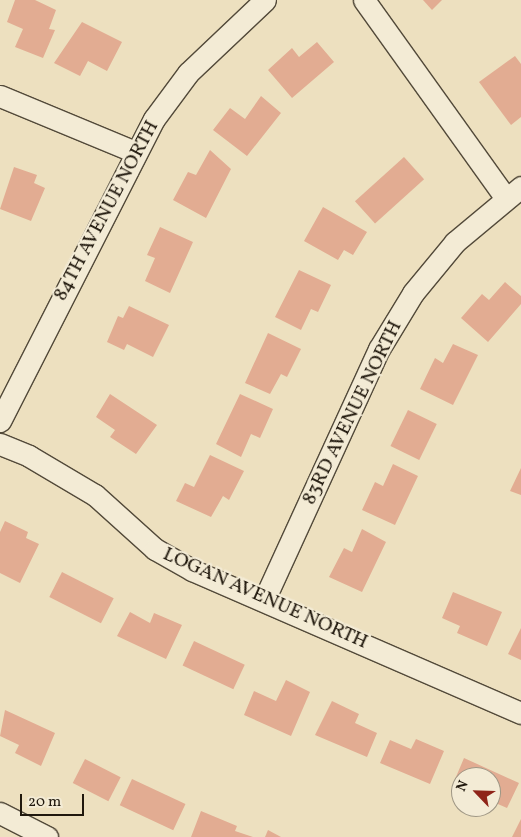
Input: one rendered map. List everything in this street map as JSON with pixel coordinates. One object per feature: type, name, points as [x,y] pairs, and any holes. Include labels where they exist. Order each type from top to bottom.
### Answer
[{"type":"street","name":"84TH AVENUE NORTH","points":[[0,421],[135,152],[188,73],[265,0]]},
{"type":"street","points":[[364,0],[513,192]]},
{"type":"street","points":[[0,96],[135,152]]},
{"type":"street","name":"83RD AVENUE NORTH","points":[[264,600],[384,341],[413,293],[455,242],[513,192]]},
{"type":"street","name":"LOGAN AVENUE NORTH","points":[[0,444],[29,456],[95,495],[155,550],[192,570],[521,713]]},
{"type":"street","points":[[0,813],[47,837]]},
{"type":"building","points":[[15,0],[35,0],[56,10],[49,29],[55,30],[43,58],[15,47],[23,29],[7,22]]},
{"type":"building","points":[[423,0],[442,0],[432,10]]},
{"type":"building","points":[[82,22],[122,42],[107,71],[88,61],[80,76],[54,63]]},
{"type":"building","points":[[317,42],[334,62],[292,98],[268,70],[292,48],[299,57]]},
{"type":"building","points":[[515,56],[521,64],[521,117],[511,125],[479,82]]},
{"type":"building","points":[[261,96],[281,113],[247,156],[213,130],[230,108],[245,119]]},
{"type":"building","points":[[210,150],[231,169],[206,218],[173,200],[188,172],[196,175]]},
{"type":"building","points":[[404,157],[424,179],[375,223],[355,201]]},
{"type":"building","points":[[14,167],[37,175],[34,183],[45,188],[31,221],[0,209]]},
{"type":"building","points":[[323,207],[367,232],[353,255],[344,250],[338,260],[304,241]]},
{"type":"building","points":[[160,227],[193,242],[170,293],[145,281],[155,258],[147,255]]},
{"type":"building","points":[[299,270],[331,285],[318,312],[311,309],[301,330],[275,317]]},
{"type":"building","points":[[505,282],[521,296],[521,304],[488,342],[461,318],[482,294],[489,300]]},
{"type":"building","points":[[129,306],[169,325],[153,357],[127,344],[124,350],[107,342],[118,316],[123,318]]},
{"type":"building","points":[[268,333],[301,349],[287,377],[281,374],[270,394],[245,383]]},
{"type":"building","points":[[453,344],[478,355],[453,405],[420,389],[435,358],[443,363]]},
{"type":"building","points":[[110,394],[157,425],[136,454],[110,437],[115,430],[96,417]]},
{"type":"building","points":[[240,394],[273,409],[260,438],[251,434],[241,457],[216,444]]},
{"type":"building","points":[[408,410],[437,424],[419,460],[390,446]]},
{"type":"building","points":[[210,455],[244,471],[229,500],[223,496],[211,517],[176,501],[185,483],[194,487]]},
{"type":"building","points":[[393,464],[418,476],[395,525],[362,510],[375,482],[383,486]]},
{"type":"building","points":[[521,468],[521,495],[510,491]]},
{"type":"building","points":[[5,521],[28,532],[26,538],[39,544],[20,583],[0,573],[0,532]]},
{"type":"building","points":[[362,529],[386,542],[362,592],[329,577],[344,548],[352,552]]},
{"type":"building","points":[[62,572],[114,598],[101,623],[49,597]]},
{"type":"building","points":[[453,592],[502,612],[487,646],[457,633],[460,626],[442,618]]},
{"type":"building","points":[[130,612],[150,623],[154,613],[182,625],[166,659],[117,636]]},
{"type":"building","points":[[521,628],[521,660],[508,654]]},
{"type":"building","points":[[194,641],[245,665],[233,689],[183,665]]},
{"type":"building","points":[[286,680],[310,692],[291,736],[244,715],[254,691],[276,701]]},
{"type":"building","points":[[332,701],[359,714],[355,723],[377,733],[367,757],[315,735]]},
{"type":"building","points":[[5,710],[55,733],[41,766],[15,753],[19,745],[0,736]]},
{"type":"building","points":[[416,739],[444,751],[430,784],[380,763],[390,740],[411,749]]},
{"type":"building","points":[[464,758],[484,767],[460,767]]},
{"type":"building","points":[[85,759],[121,777],[108,801],[73,783]]},
{"type":"building","points":[[501,775],[519,783],[507,808],[501,805]]},
{"type":"building","points":[[132,779],[185,804],[173,830],[120,805]]},
{"type":"building","points":[[201,811],[237,826],[235,831],[253,837],[191,837]]},
{"type":"building","points":[[521,819],[521,837],[512,837]]},
{"type":"building","points":[[268,830],[281,837],[265,837]]}]
